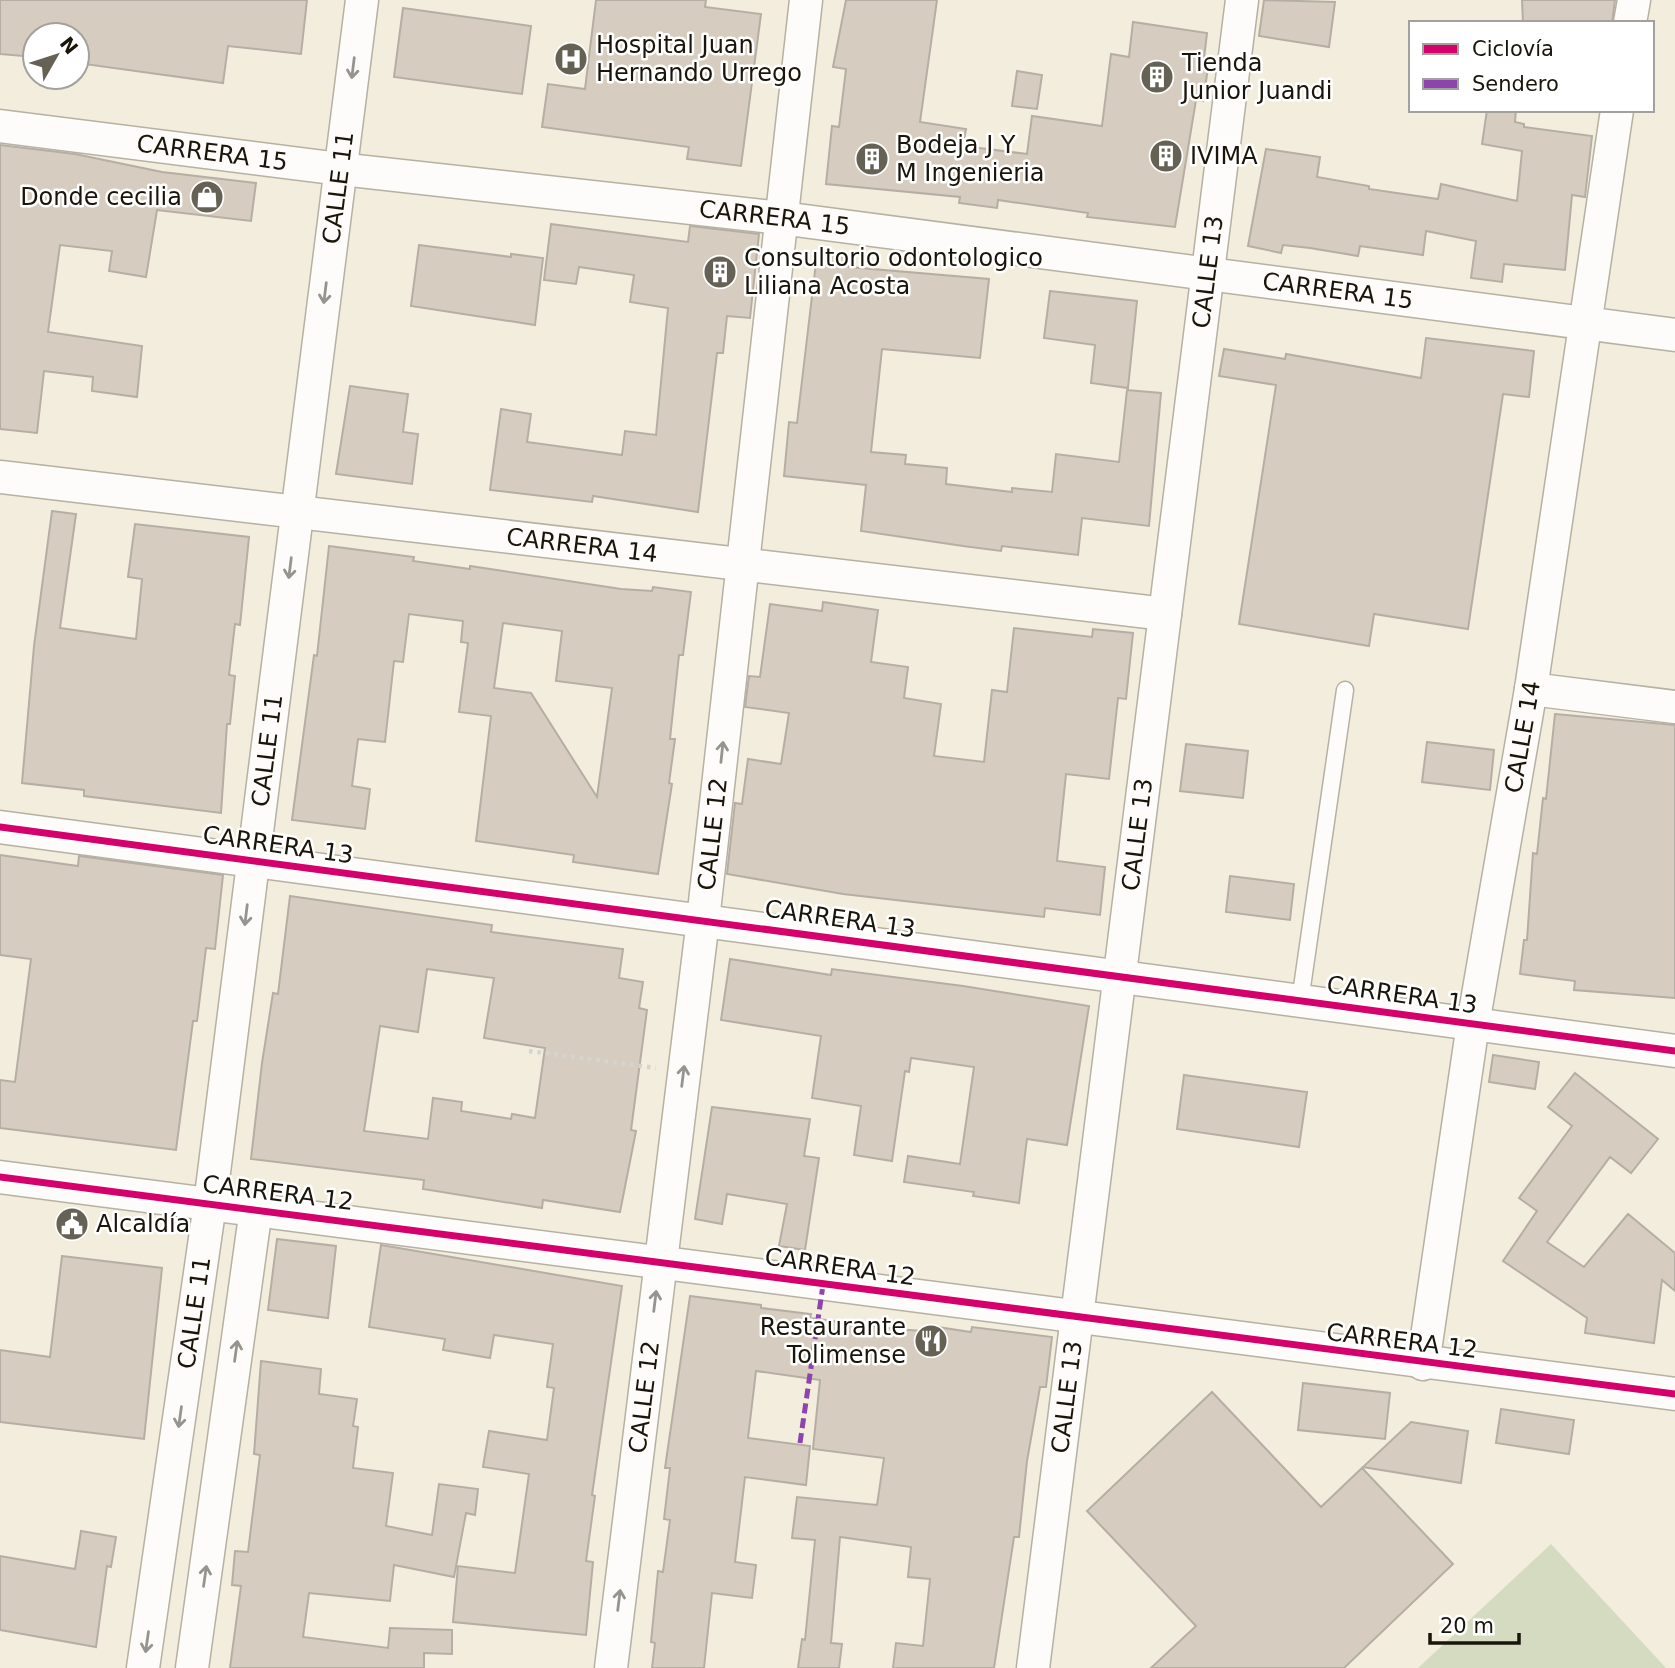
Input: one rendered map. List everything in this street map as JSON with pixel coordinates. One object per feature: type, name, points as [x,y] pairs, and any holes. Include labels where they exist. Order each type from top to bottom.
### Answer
[{"type":"street","name":"CALLE 11","points":[[143,1668],[210,1204],[362,0]]},
{"type":"street","name":"CALLE 12","points":[[611,1668],[703,920],[806,0]]},
{"type":"street","name":"CALLE 13","points":[[1033,1668],[1242,0]]},
{"type":"street","points":[[1630,21],[1634,0]]},
{"type":"street","name":"CALLE 14","points":[[1423,1364],[1473,1024],[1531,688],[1617,112]]},
{"type":"street","name":"CARRERA 15","points":[[0,126],[340,169],[781,218],[1675,335]]},
{"type":"street","name":"CARRERA 14","points":[[0,477],[1165,614]]},
{"type":"street","points":[[1531,688],[1675,707]]},
{"type":"street","name":"CARRERA 13","points":[[0,827],[1675,1051]]},
{"type":"street","name":"CARRERA 12","points":[[0,1177],[1423,1364],[1675,1394]]},
{"type":"street","name":"CALLE 11","points":[[192,1668],[256,1209]]},
{"type":"lane","points":[[1300,1000],[1345,690]]},
{"type":"path","points":[[529,1051],[684,1072]]},
{"type":"green space","points":[[1551,1544],[1666,1668],[1418,1668]]},
{"type":"building","points":[[0,0],[307,0],[301,54],[228,46],[223,83],[91,65],[91,21],[21,21],[21,56],[0,54]]},
{"type":"building","points":[[596,0],[706,0],[705,7],[761,14],[741,166],[687,159],[689,147],[542,127],[548,84],[585,89]]},
{"type":"building","points":[[846,0],[937,0],[920,122],[966,129],[963,146],[1027,154],[1032,116],[1102,126],[1111,54],[1129,57],[1133,22],[1207,33],[1203,67],[1208,68],[1203,101],[1196,100],[1175,227],[1087,217],[1088,213],[998,200],[997,208],[959,203],[960,197],[826,184],[832,126],[839,127],[846,69],[833,67]]},
{"type":"building","points":[[1264,0],[1335,2],[1329,47],[1259,36]]},
{"type":"building","points":[[1522,0],[1615,0],[1612,21],[1523,21]]},
{"type":"building","points":[[403,8],[531,26],[522,94],[394,77]]},
{"type":"building","points":[[1017,71],[1042,75],[1037,109],[1012,106]]},
{"type":"building","points":[[1487,112],[1516,112],[1515,122],[1524,124],[1524,127],[1592,136],[1585,197],[1572,195],[1565,270],[1504,264],[1502,282],[1471,278],[1476,241],[1426,231],[1423,255],[1360,246],[1358,256],[1283,245],[1281,253],[1248,246],[1266,149],[1320,157],[1317,177],[1369,186],[1369,189],[1438,199],[1441,184],[1517,201],[1522,151],[1482,144]]},
{"type":"building","points":[[0,145],[75,154],[162,172],[256,183],[251,221],[157,210],[146,277],[109,271],[112,251],[60,245],[48,332],[142,346],[137,397],[92,391],[93,377],[44,371],[37,433],[0,429]]},
{"type":"building","points":[[551,224],[688,242],[690,226],[759,234],[750,318],[727,316],[723,353],[717,353],[698,512],[593,496],[592,502],[490,490],[501,409],[531,414],[527,442],[622,455],[625,431],[656,435],[668,308],[630,302],[634,275],[579,267],[576,284],[544,280]]},
{"type":"building","points":[[419,245],[511,257],[511,254],[543,258],[535,325],[411,306]]},
{"type":"building","points":[[817,254],[850,257],[849,267],[989,279],[980,358],[882,349],[871,452],[906,455],[905,464],[947,468],[946,484],[1012,492],[1012,488],[1052,492],[1056,454],[1119,462],[1127,390],[1161,393],[1149,526],[1082,518],[1078,555],[1002,546],[1001,551],[963,546],[861,531],[866,485],[784,476],[789,422],[797,423]]},
{"type":"building","points":[[1050,291],[1137,301],[1128,388],[1091,383],[1095,345],[1044,338]]},
{"type":"building","points":[[1426,338],[1534,351],[1529,397],[1503,394],[1468,629],[1374,614],[1369,646],[1239,624],[1276,385],[1219,376],[1224,349],[1285,359],[1286,354],[1421,378]]},
{"type":"building","points":[[350,386],[408,394],[403,432],[418,434],[412,484],[336,474]]},
{"type":"building","points":[[52,511],[76,514],[60,628],[136,639],[142,579],[128,577],[135,524],[249,537],[240,625],[235,624],[229,675],[235,676],[230,724],[227,724],[221,813],[84,796],[84,790],[22,783],[34,646]]},
{"type":"building","points":[[329,546],[414,557],[413,561],[470,569],[470,566],[621,589],[652,591],[653,587],[691,592],[683,655],[679,655],[670,739],[675,739],[669,783],[672,784],[658,874],[573,862],[574,855],[476,841],[491,716],[459,712],[468,643],[461,642],[463,621],[409,614],[403,662],[394,661],[385,742],[358,739],[352,786],[370,789],[365,829],[292,820],[314,655],[317,656]],"holes":[[[503,623],[562,631],[556,681],[612,688],[597,797],[531,693],[494,688]]]},
{"type":"building","points":[[823,602],[878,610],[871,662],[908,667],[904,698],[941,704],[934,756],[984,762],[992,690],[1007,692],[1014,628],[1092,637],[1093,629],[1133,633],[1126,699],[1118,698],[1109,779],[1066,774],[1057,861],[1105,867],[1100,915],[1045,908],[1044,917],[843,894],[727,874],[735,803],[742,804],[748,759],[781,764],[789,713],[745,707],[749,676],[760,677],[770,604],[822,611]]},
{"type":"building","points":[[1555,714],[1675,725],[1675,998],[1574,990],[1575,981],[1520,974],[1524,940],[1527,940],[1533,853],[1537,854],[1543,798],[1546,799]]},
{"type":"building","points":[[1427,742],[1494,750],[1490,790],[1422,782]]},
{"type":"building","points":[[1186,744],[1248,751],[1243,798],[1180,791]]},
{"type":"building","points":[[0,855],[78,866],[79,856],[223,875],[215,949],[206,948],[197,1021],[193,1021],[176,1150],[0,1128],[0,1080],[15,1082],[31,959],[0,955]]},
{"type":"building","points":[[1230,876],[1294,884],[1290,920],[1226,912]]},
{"type":"building","points":[[290,896],[492,925],[491,932],[623,949],[619,978],[643,982],[639,1008],[647,1010],[631,1130],[636,1131],[620,1212],[543,1200],[542,1208],[423,1189],[424,1180],[251,1159],[273,993],[278,994]],"holes":[[[427,969],[494,978],[484,1038],[545,1048],[535,1118],[512,1114],[511,1119],[461,1111],[462,1102],[433,1098],[428,1139],[364,1131],[380,1026],[418,1032]]]},
{"type":"building","points":[[730,959],[831,975],[832,969],[963,986],[1089,1006],[1067,1145],[1027,1139],[1019,1203],[973,1196],[974,1192],[904,1182],[908,1156],[960,1164],[974,1067],[911,1058],[909,1072],[905,1071],[892,1161],[854,1155],[861,1106],[812,1098],[821,1036],[721,1020]]},
{"type":"building","points":[[1493,1055],[1539,1062],[1535,1089],[1489,1082]]},
{"type":"building","points":[[1575,1073],[1658,1139],[1631,1173],[1610,1157],[1547,1242],[1584,1267],[1628,1214],[1675,1253],[1675,1291],[1662,1280],[1654,1343],[1585,1333],[1587,1318],[1503,1261],[1537,1211],[1519,1198],[1572,1126],[1548,1107]]},
{"type":"building","points":[[1184,1075],[1307,1092],[1299,1147],[1177,1129]]},
{"type":"building","points":[[712,1107],[810,1119],[804,1156],[819,1158],[805,1250],[779,1246],[787,1204],[727,1194],[722,1224],[695,1219]]},
{"type":"building","points":[[277,1239],[336,1246],[328,1318],[268,1310]]},
{"type":"building","points":[[381,1245],[622,1286],[592,1495],[595,1496],[586,1561],[593,1562],[586,1635],[453,1622],[458,1566],[515,1573],[529,1474],[483,1467],[489,1431],[547,1440],[554,1388],[547,1387],[553,1344],[494,1335],[490,1358],[443,1350],[445,1339],[369,1327]]},
{"type":"building","points":[[62,1256],[162,1268],[144,1439],[0,1422],[0,1350],[50,1357]]},
{"type":"building","points":[[690,1296],[811,1314],[810,1318],[896,1329],[936,1332],[937,1327],[971,1332],[972,1327],[1052,1337],[1046,1387],[1040,1387],[1027,1461],[1019,1537],[1014,1537],[994,1668],[893,1668],[896,1643],[923,1646],[930,1579],[908,1577],[911,1547],[840,1537],[831,1643],[842,1644],[839,1668],[798,1668],[802,1639],[805,1640],[815,1540],[792,1538],[797,1497],[877,1505],[884,1458],[813,1449],[820,1380],[756,1371],[748,1438],[810,1446],[806,1485],[745,1477],[735,1562],[756,1565],[752,1598],[712,1593],[704,1668],[652,1668],[655,1643],[651,1642],[658,1571],[663,1572],[670,1520],[664,1519],[670,1468],[665,1468]]},
{"type":"building","points":[[261,1361],[321,1369],[319,1394],[357,1399],[353,1426],[358,1427],[353,1468],[393,1473],[386,1526],[432,1535],[439,1484],[478,1489],[475,1515],[466,1513],[454,1577],[394,1565],[390,1601],[309,1593],[303,1637],[388,1648],[390,1628],[452,1630],[452,1654],[424,1653],[424,1668],[230,1668],[241,1586],[232,1585],[235,1551],[248,1552],[260,1455],[254,1454]]},
{"type":"building","points":[[1303,1383],[1390,1393],[1385,1439],[1298,1430]]},
{"type":"building","points":[[1212,1392],[1321,1507],[1362,1468],[1453,1564],[1344,1668],[1151,1668],[1196,1626],[1087,1511]]},
{"type":"building","points":[[1501,1409],[1574,1420],[1569,1454],[1496,1443]]},
{"type":"building","points":[[1411,1422],[1468,1431],[1461,1483],[1363,1467]]},
{"type":"building","points":[[81,1531],[116,1537],[111,1567],[107,1566],[96,1647],[0,1630],[0,1556],[75,1569]]},
{"type":"marked path","points":[[800,1443],[823,1285]]},
{"type":"cycle path","points":[[0,827],[1675,1051]]},
{"type":"cycle path","points":[[0,1177],[1675,1394]]},
{"type":"place","name":"Hospital Juan Hernando Urrego","points":[[571,59]]},
{"type":"place","name":"Tienda Junior Juandi","points":[[1157,77]]},
{"type":"place","name":"IVIMA","points":[[1166,156]]},
{"type":"place","name":"Bodeja J Y M Ingenieria","points":[[872,159]]},
{"type":"place","name":"Donde cecilia","points":[[207,197]]},
{"type":"place","name":"Consultorio odontologico Liliana Acosta","points":[[720,272]]},
{"type":"place","name":"Alcaldía","points":[[72,1224]]},
{"type":"place","name":"Restaurante Tolimense","points":[[931,1341]]}]
